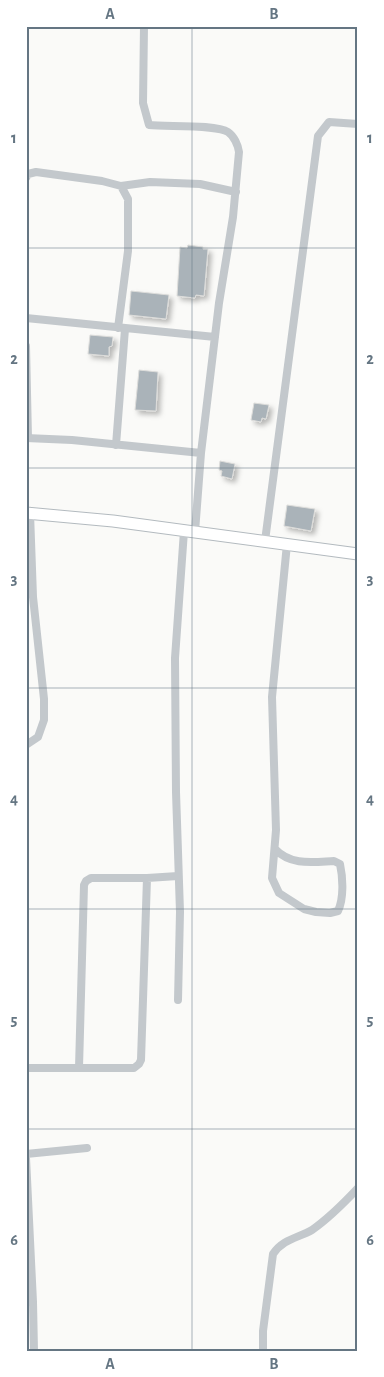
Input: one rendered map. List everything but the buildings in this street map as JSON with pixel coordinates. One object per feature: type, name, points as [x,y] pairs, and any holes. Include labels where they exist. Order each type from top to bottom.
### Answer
[{"type":"main road","points":[[28,513],[113,521],[358,554]]},
{"type":"street","points":[[144,26],[143,103],[149,125],[208,127],[227,131],[238,145],[239,152],[236,192],[189,531],[175,658],[180,912],[178,1000]]},
{"type":"street","points":[[265,541],[318,136],[329,122],[358,124]]},
{"type":"street","points":[[26,178],[28,174],[36,172],[102,181],[121,186],[150,182],[200,184],[236,192]]},
{"type":"street","points":[[116,444],[128,251],[128,199],[121,186]]},
{"type":"street","points":[[26,318],[215,337]]},
{"type":"street","points":[[26,346],[27,438],[116,444],[201,453]]},
{"type":"street","points":[[26,746],[38,737],[44,720],[44,699],[28,513]]},
{"type":"street","points":[[275,850],[281,856],[296,862],[334,861],[340,864],[342,874],[338,911],[330,913],[304,909],[279,893],[272,878],[276,830],[272,697],[287,544]]},
{"type":"street","points":[[79,1068],[84,885],[86,881],[91,878],[178,876]]},
{"type":"street","points":[[26,1068],[134,1068],[140,1064],[142,1060],[146,878]]},
{"type":"street","points":[[34,1351],[30,1302],[26,1156],[88,1148]]},
{"type":"street","points":[[263,1351],[273,1254],[278,1246],[310,1231],[326,1220],[358,1188]]}]
